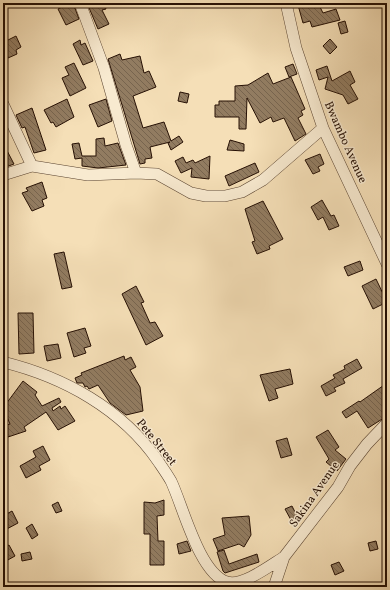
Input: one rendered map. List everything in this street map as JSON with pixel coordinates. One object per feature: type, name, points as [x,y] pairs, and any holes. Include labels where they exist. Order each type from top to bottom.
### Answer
[{"type":"street","points":[[80,3],[104,68],[126,145],[136,173]]},
{"type":"street","name":"Bwambo Avenue","points":[[286,3],[296,48],[323,128],[387,264]]},
{"type":"street","points":[[3,104],[32,166]]},
{"type":"street","points":[[3,175],[32,166],[88,175],[136,173],[157,174],[191,193],[206,196],[225,196],[236,193],[263,180],[323,128]]},
{"type":"street","name":"Pete Street","points":[[3,362],[17,365],[74,388],[104,406],[135,432],[158,460],[171,482],[202,554],[210,570],[218,578],[228,583],[248,579],[284,558]]},
{"type":"street","name":"Sakina Avenue","points":[[274,587],[284,558],[338,487],[358,455],[387,423]]},
{"type":"building","points":[[73,3],[79,19],[66,25],[58,9]]},
{"type":"building","points":[[87,3],[104,3],[106,9],[102,10],[109,24],[98,29]]},
{"type":"building","points":[[318,3],[323,13],[336,9],[340,20],[312,27],[310,21],[303,23],[298,5]]},
{"type":"building","points":[[345,21],[348,32],[341,34],[338,23]]},
{"type":"building","points":[[16,36],[21,47],[16,50],[17,54],[8,58],[4,48],[6,46],[4,42]]},
{"type":"building","points":[[330,39],[337,47],[330,54],[323,46]]},
{"type":"building","points":[[80,40],[81,45],[85,43],[93,61],[83,65],[73,44]]},
{"type":"building","points":[[120,54],[122,60],[140,56],[144,73],[149,71],[156,87],[133,96],[143,128],[164,122],[171,141],[179,136],[183,142],[171,150],[168,143],[170,142],[150,147],[152,158],[145,159],[145,163],[140,164],[108,59]]},
{"type":"building","points":[[74,63],[86,88],[70,96],[62,78],[69,75],[65,67]]},
{"type":"building","points":[[293,64],[297,74],[289,77],[285,67]]},
{"type":"building","points":[[327,66],[332,81],[350,71],[355,82],[350,85],[358,99],[348,104],[343,95],[325,89],[328,77],[319,80],[316,70]]},
{"type":"building","points":[[268,73],[273,84],[291,77],[305,109],[301,111],[303,115],[298,118],[306,134],[295,141],[284,118],[273,122],[271,117],[260,123],[247,98],[246,129],[239,129],[239,117],[215,117],[215,105],[219,105],[219,101],[235,101],[235,86],[248,85]]},
{"type":"building","points":[[180,92],[189,94],[187,103],[178,101]]},
{"type":"building","points":[[67,99],[74,117],[56,127],[53,122],[51,123],[44,110]]},
{"type":"building","points":[[106,99],[112,121],[98,127],[89,105]]},
{"type":"building","points":[[32,108],[46,150],[34,153],[25,127],[22,128],[16,115]]},
{"type":"building","points":[[104,138],[105,146],[118,143],[126,165],[98,168],[82,166],[82,158],[75,159],[72,144],[79,143],[82,156],[96,156],[96,139]]},
{"type":"building","points":[[230,140],[244,144],[244,151],[227,150]]},
{"type":"building","points":[[3,143],[14,164],[3,168]]},
{"type":"building","points":[[320,154],[324,164],[318,167],[320,171],[313,174],[305,160]]},
{"type":"building","points":[[210,156],[209,179],[191,177],[192,168],[181,173],[175,161],[183,157],[186,163],[193,160],[195,163]]},
{"type":"building","points":[[255,163],[259,172],[229,186],[225,176]]},
{"type":"building","points":[[42,182],[47,198],[42,200],[44,206],[32,211],[22,193],[28,191],[26,188]]},
{"type":"building","points":[[322,200],[331,216],[334,215],[339,226],[329,230],[323,217],[318,220],[311,207]]},
{"type":"building","points":[[263,201],[283,239],[269,246],[270,249],[257,254],[252,242],[255,241],[245,209]]},
{"type":"building","points":[[64,252],[72,287],[62,289],[54,254]]},
{"type":"building","points":[[360,261],[363,270],[348,276],[344,267]]},
{"type":"building","points":[[376,279],[387,302],[373,309],[362,286]]},
{"type":"building","points":[[136,286],[144,302],[141,303],[150,323],[155,322],[163,336],[146,345],[122,294]]},
{"type":"building","points":[[18,313],[33,313],[34,353],[19,354]]},
{"type":"building","points":[[85,328],[91,346],[84,348],[86,353],[74,357],[67,333]]},
{"type":"building","points":[[58,344],[61,358],[47,361],[44,346]]},
{"type":"building","points":[[124,356],[125,360],[131,357],[136,367],[130,370],[140,387],[143,411],[126,415],[110,403],[98,385],[89,389],[87,386],[85,387],[83,383],[77,383],[75,378],[82,375],[81,373]]},
{"type":"building","points":[[357,359],[362,368],[343,379],[345,383],[334,388],[336,391],[326,396],[321,386],[335,378],[333,375],[345,369],[344,366]]},
{"type":"building","points":[[290,369],[293,384],[275,389],[278,398],[269,401],[260,375]]},
{"type":"building","points":[[23,381],[37,392],[35,395],[42,406],[59,398],[61,402],[52,408],[53,411],[60,406],[61,409],[65,406],[75,421],[58,430],[46,412],[24,427],[26,431],[8,437],[4,426],[10,424],[3,408]]},
{"type":"building","points":[[387,383],[387,416],[368,428],[357,411],[346,418],[342,412],[359,401],[360,402]]},
{"type":"building","points":[[328,430],[339,447],[335,450],[346,459],[337,471],[326,462],[329,459],[316,437]]},
{"type":"building","points":[[287,438],[292,455],[281,458],[276,441]]},
{"type":"building","points":[[43,446],[50,460],[39,466],[41,470],[26,478],[20,466],[36,457],[33,451]]},
{"type":"building","points":[[164,500],[164,515],[157,516],[158,541],[164,541],[164,565],[150,565],[150,534],[144,534],[144,502],[155,503]]},
{"type":"building","points":[[58,502],[62,511],[56,513],[52,505]]},
{"type":"building","points":[[292,506],[297,516],[291,520],[285,509]]},
{"type":"building","points":[[12,511],[18,523],[3,531],[3,516]]},
{"type":"building","points":[[249,516],[251,535],[244,547],[239,544],[218,551],[213,539],[225,535],[222,518]]},
{"type":"building","points":[[32,524],[38,535],[32,539],[26,528]]},
{"type":"building","points":[[187,541],[191,551],[179,554],[177,544]]},
{"type":"building","points":[[376,541],[378,549],[370,551],[368,543]]},
{"type":"building","points":[[9,545],[15,556],[6,561],[3,556],[3,548]]},
{"type":"building","points":[[224,550],[229,564],[257,554],[259,562],[225,573],[217,552]]},
{"type":"building","points":[[30,552],[32,559],[22,561],[21,554]]},
{"type":"building","points":[[339,562],[344,571],[335,575],[331,565]]}]
